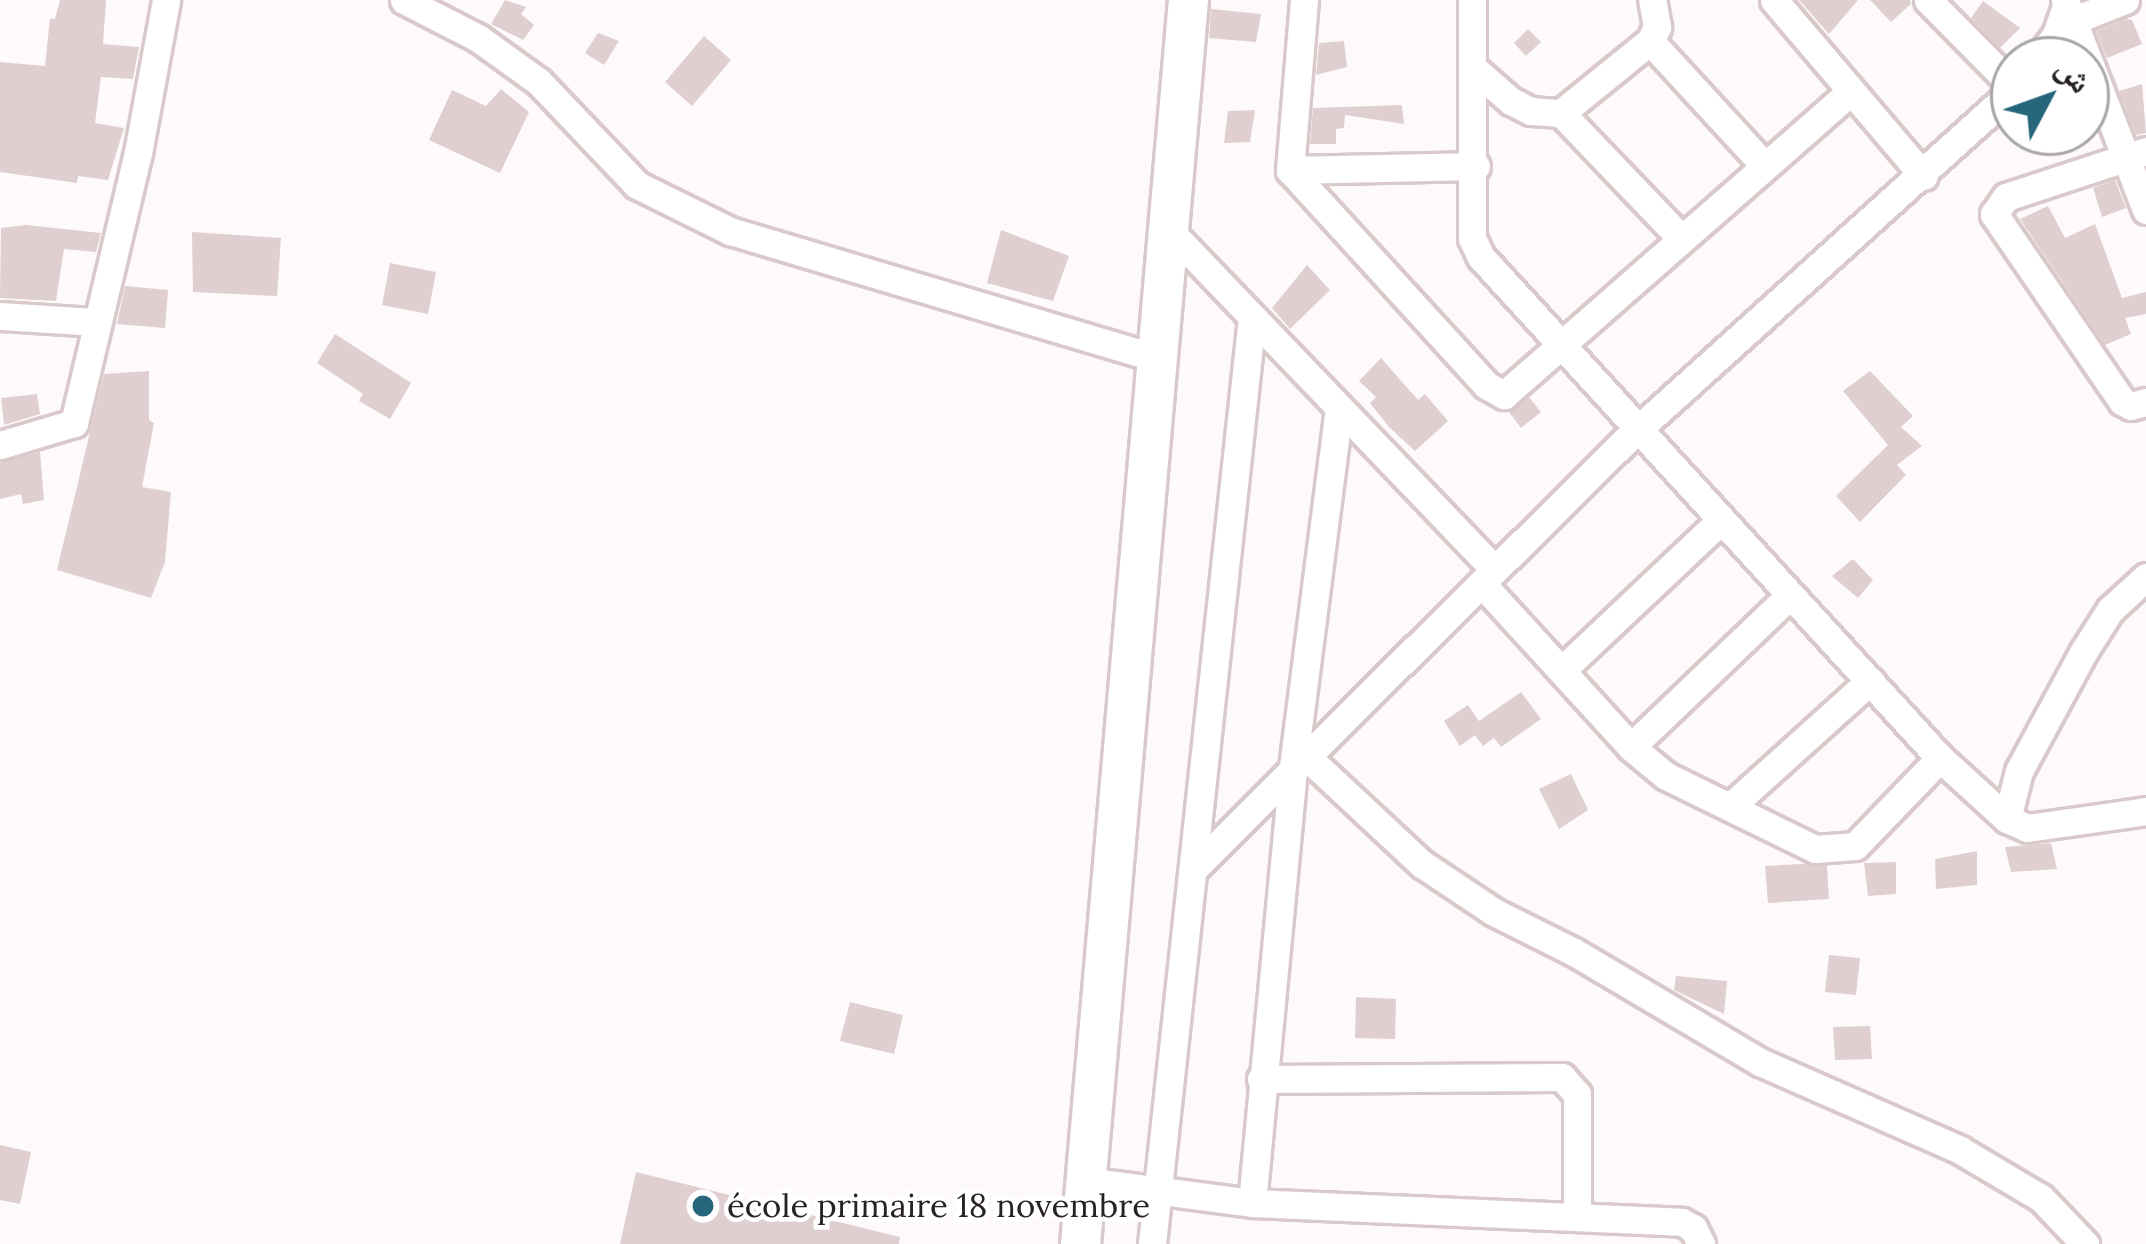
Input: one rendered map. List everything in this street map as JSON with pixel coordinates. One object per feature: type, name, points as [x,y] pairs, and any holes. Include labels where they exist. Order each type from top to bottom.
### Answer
[{"type":"main road","points":[[1079,1244],[1153,357],[1188,0]]},
{"type":"street","points":[[0,445],[74,423],[138,152],[166,0]]},
{"type":"street","points":[[404,0],[478,38],[538,82],[638,185],[730,231],[1153,357]]},
{"type":"street","points":[[1304,0],[1291,170],[1494,392],[1510,391],[1849,93]]},
{"type":"street","points":[[1472,0],[1476,166],[1472,238],[1481,256],[1940,758],[2008,819],[2041,830],[2146,811]]},
{"type":"street","points":[[1561,113],[1650,41],[1657,27],[1652,0]]},
{"type":"street","points":[[1774,0],[1924,176]]},
{"type":"street","points":[[1928,0],[1990,63]]},
{"type":"street","points":[[2068,9],[2125,0]]},
{"type":"street","points":[[2055,36],[2068,9]]},
{"type":"street","points":[[2068,9],[2136,155],[2146,210]]},
{"type":"street","points":[[1650,41],[1765,166]]},
{"type":"street","points":[[1474,69],[1511,101],[1531,111],[1561,113],[1681,238]]},
{"type":"street","points":[[1194,868],[1638,430],[1990,111]]},
{"type":"street","points":[[2136,155],[2006,197],[1994,214],[2122,401],[2131,406],[2146,402]]},
{"type":"street","points":[[1291,170],[1476,166]]},
{"type":"street","points":[[1168,229],[1488,576],[1631,747],[1666,776],[1815,849],[1855,846],[1940,758]]},
{"type":"street","points":[[0,316],[96,322]]},
{"type":"street","points":[[1152,1244],[1252,318]]},
{"type":"street","points":[[1252,1203],[1261,1079],[1339,410]]},
{"type":"street","points":[[1563,670],[1721,520]]},
{"type":"street","points":[[2008,819],[2019,771],[2084,651],[2110,610],[2146,577]]},
{"type":"street","points":[[1631,747],[1790,595]]},
{"type":"street","points":[[1731,806],[1870,682]]},
{"type":"street","points":[[1299,761],[1422,864],[1494,911],[1574,952],[1760,1062],[1960,1150],[2041,1198],[2085,1244]]},
{"type":"street","points":[[1261,1079],[1562,1077],[1577,1094],[1577,1214]]},
{"type":"street","points":[[1084,1180],[1157,1194],[1252,1203],[1682,1222],[1693,1228],[1701,1244]]},
{"type":"building","points":[[60,0],[106,0],[103,44],[139,47],[133,79],[101,77],[95,123],[124,128],[108,180],[78,176],[77,183],[0,172],[0,62],[45,66],[50,18],[55,19]]},
{"type":"building","points":[[505,0],[526,7],[521,14],[534,25],[523,40],[491,24]]},
{"type":"building","points":[[1799,0],[1858,0],[1829,34]]},
{"type":"building","points":[[1870,0],[1910,0],[1911,4],[1891,22]]},
{"type":"building","points":[[1983,1],[2020,28],[2012,36],[1990,38],[1971,18]]},
{"type":"building","points":[[1211,9],[1261,14],[1256,42],[1209,38]]},
{"type":"building","points":[[2132,20],[2142,44],[2110,57],[2110,36],[2098,36],[2096,31]]},
{"type":"building","points":[[1528,29],[1541,42],[1526,56],[1514,43]]},
{"type":"building","points":[[598,33],[619,41],[604,65],[585,53]]},
{"type":"building","points":[[704,36],[731,60],[692,106],[665,82]]},
{"type":"building","points":[[1344,41],[1347,67],[1316,75],[1319,43]]},
{"type":"building","points":[[2142,84],[2146,133],[2136,135],[2119,91]]},
{"type":"building","points":[[501,89],[529,112],[500,173],[429,140],[452,90],[486,106]]},
{"type":"building","points":[[1402,105],[1404,124],[1345,115],[1344,128],[1336,129],[1336,144],[1310,144],[1313,108]]},
{"type":"building","points":[[1255,110],[1250,142],[1224,143],[1228,111]]},
{"type":"building","points":[[2115,180],[2126,208],[2102,217],[2093,188]]},
{"type":"building","points":[[2048,206],[2065,238],[2095,224],[2122,298],[2146,292],[2146,314],[2125,318],[2131,334],[2105,345],[2020,219]]},
{"type":"building","points":[[26,225],[101,233],[96,252],[64,249],[56,301],[0,298],[1,228]]},
{"type":"building","points":[[1001,230],[1069,256],[1053,301],[987,283]]},
{"type":"building","points":[[192,232],[281,238],[277,296],[193,292]]},
{"type":"building","points":[[390,263],[436,272],[428,314],[382,305]]},
{"type":"building","points":[[1307,265],[1330,290],[1290,329],[1272,308]]},
{"type":"building","points":[[125,286],[168,290],[165,328],[117,324]]},
{"type":"building","points":[[335,334],[411,383],[390,419],[359,401],[363,394],[317,363]]},
{"type":"building","points":[[1381,358],[1418,400],[1425,394],[1448,421],[1415,451],[1389,427],[1370,403],[1376,397],[1359,381]]},
{"type":"building","points":[[149,371],[149,420],[154,423],[142,487],[171,492],[165,562],[151,598],[57,570],[104,374]]},
{"type":"building","points":[[1870,371],[1913,416],[1901,427],[1922,446],[1897,465],[1906,475],[1860,522],[1836,496],[1888,445],[1843,391]]},
{"type":"building","points":[[37,394],[40,414],[4,425],[1,398]]},
{"type":"building","points":[[1529,397],[1541,412],[1521,428],[1509,412]]},
{"type":"building","points":[[40,452],[44,500],[23,504],[21,494],[0,499],[0,463]]},
{"type":"building","points":[[1853,559],[1873,580],[1858,598],[1832,576]]},
{"type":"building","points":[[1521,692],[1541,719],[1501,747],[1494,738],[1483,746],[1475,735],[1460,746],[1444,721],[1468,705],[1479,721]]},
{"type":"building","points":[[1571,774],[1588,810],[1559,829],[1539,789]]},
{"type":"building","points":[[2051,843],[2057,869],[2011,872],[2005,847]]},
{"type":"building","points":[[1977,851],[1977,885],[1936,889],[1935,859]]},
{"type":"building","points":[[1896,862],[1896,894],[1868,896],[1864,863]]},
{"type":"building","points":[[1765,866],[1827,866],[1829,899],[1768,903]]},
{"type":"building","points":[[1829,955],[1860,958],[1856,995],[1825,992]]},
{"type":"building","points":[[1676,976],[1727,981],[1724,1014],[1674,990]]},
{"type":"building","points":[[1356,997],[1396,999],[1395,1039],[1355,1038]]},
{"type":"building","points":[[850,1002],[903,1015],[894,1054],[840,1041]]},
{"type":"building","points":[[1870,1026],[1872,1059],[1835,1060],[1833,1027]]},
{"type":"building","points":[[0,1145],[31,1152],[20,1204],[0,1200]]},
{"type":"building","name":"école primaire 18 novembre","points":[[636,1172],[900,1237],[899,1244],[620,1244]]},
{"type":"place","name":"école primaire 18 novembre","points":[[703,1206]]}]
